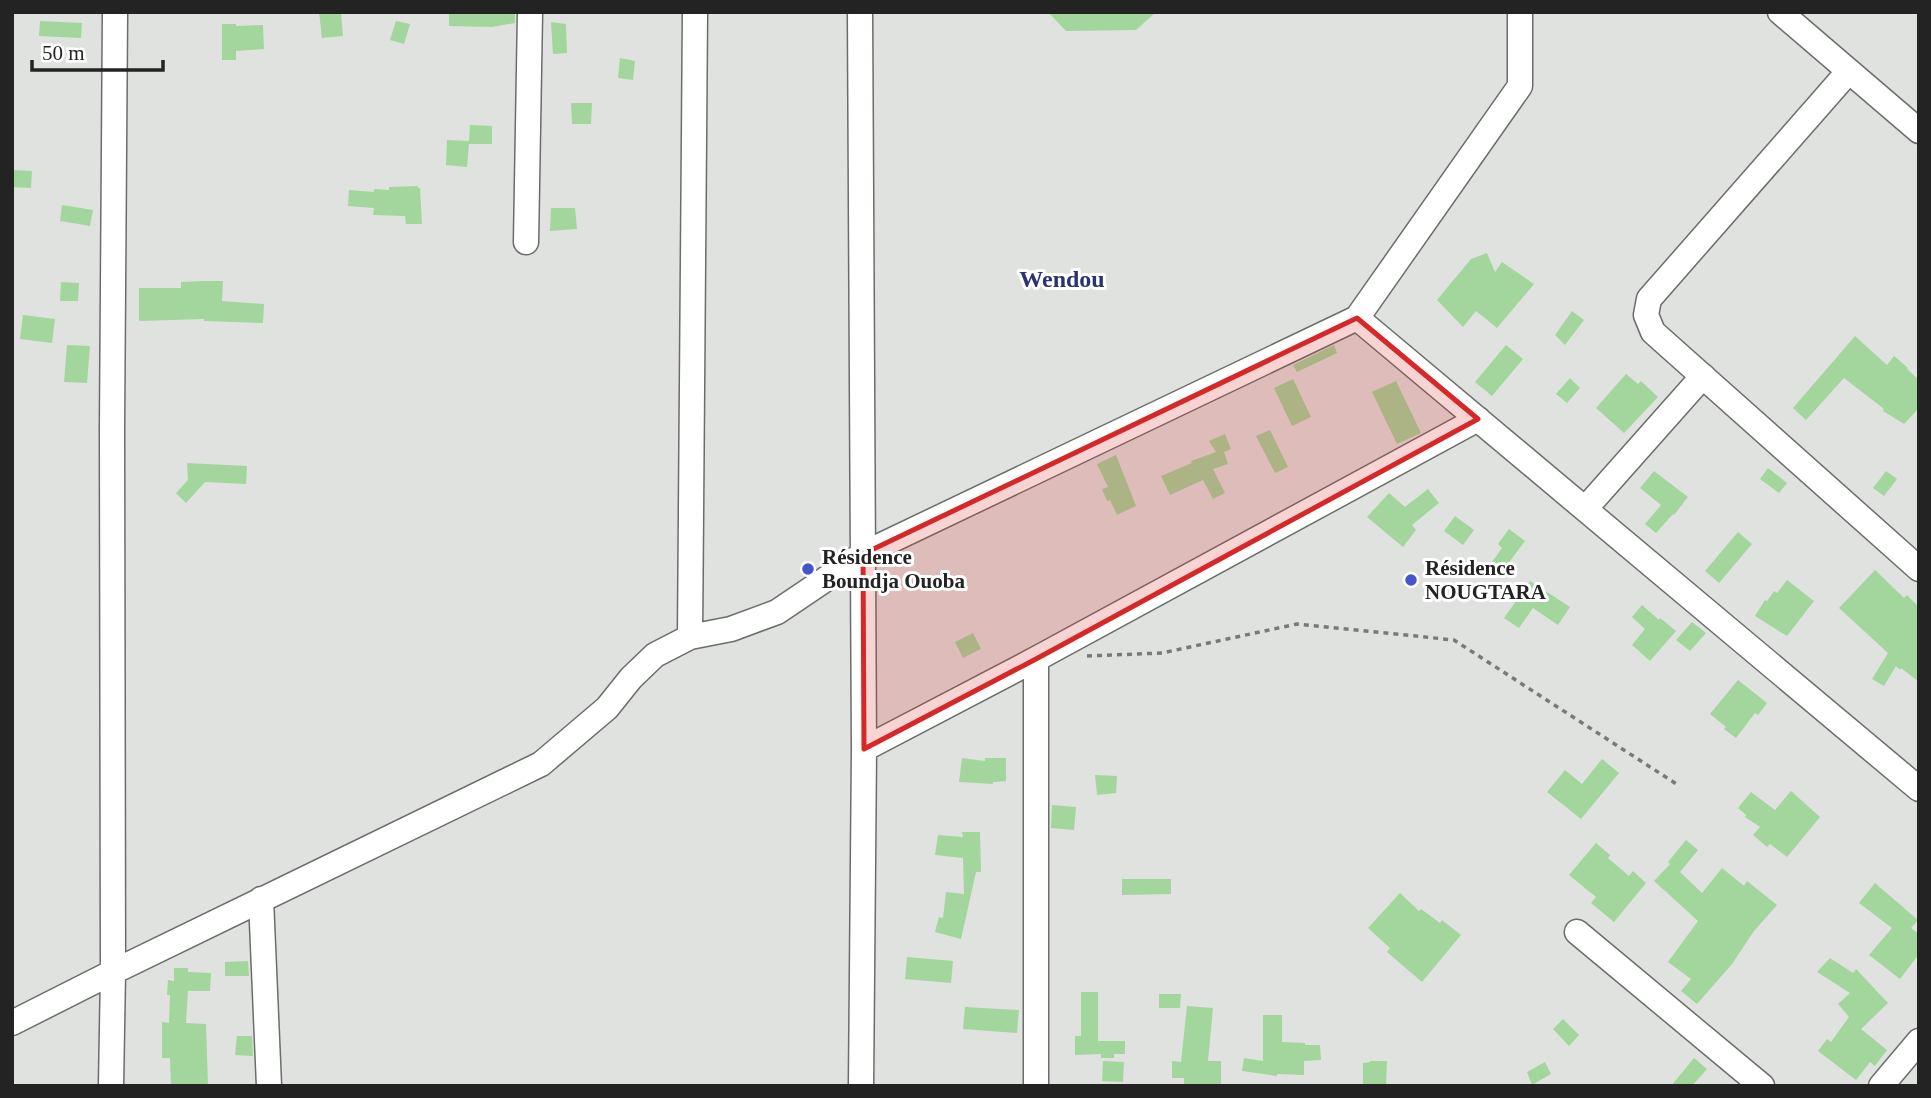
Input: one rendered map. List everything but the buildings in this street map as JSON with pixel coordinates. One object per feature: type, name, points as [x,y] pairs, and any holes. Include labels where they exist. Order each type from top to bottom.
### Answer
[{"type":"street","points":[[111,1086],[115,12]]},
{"type":"street","points":[[526,242],[530,12]]},
{"type":"street","points":[[690,637],[695,12]]},
{"type":"street","points":[[860,12],[864,750],[861,1086]]},
{"type":"street","points":[[12,1023],[541,764],[607,708],[631,678],[655,655],[690,637],[731,629],[777,612],[863,554],[1357,318],[1520,86],[1520,12]]},
{"type":"street","points":[[1780,12],[1919,131]]},
{"type":"street","points":[[1849,71],[1649,299],[1646,315],[1653,332],[1919,569]]},
{"type":"street","points":[[1357,318],[1919,789]]},
{"type":"street","points":[[1585,509],[1703,376]]},
{"type":"street","points":[[864,750],[1478,419]]},
{"type":"street","points":[[1036,659],[1036,1086]]},
{"type":"street","points":[[261,900],[269,1086]]},
{"type":"street","points":[[1577,932],[1762,1086]]},
{"type":"street","points":[[1881,1086],[1919,1041]]},
{"type":"path","points":[[1087,656],[1162,653],[1297,624],[1454,639],[1678,785]]},
{"type":"highlighted area","points":[[1357,318],[1478,419],[1036,659],[864,749],[863,554]]},
{"type":"place","name":"Résidence Boundja Ouoba","points":[[808,569]]},
{"type":"place","name":"Résidence NOUGTARA","points":[[1411,580]]},
{"type":"district","name":"Wendou","points":[[1062,279]]}]
